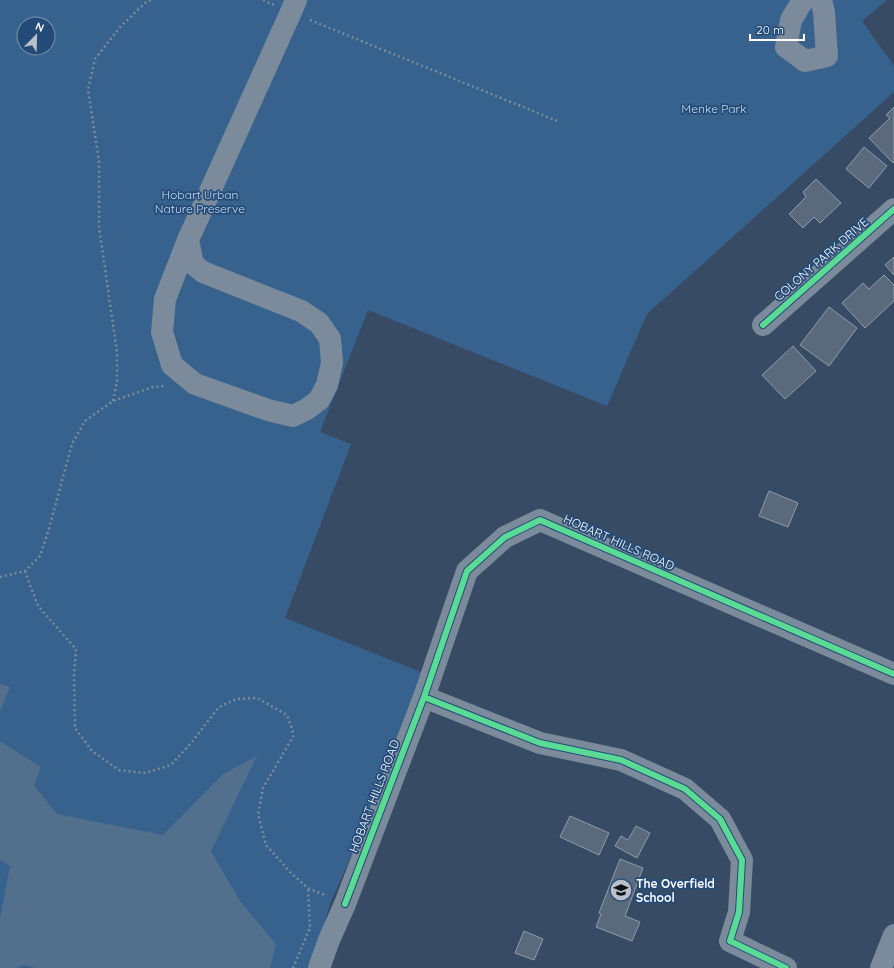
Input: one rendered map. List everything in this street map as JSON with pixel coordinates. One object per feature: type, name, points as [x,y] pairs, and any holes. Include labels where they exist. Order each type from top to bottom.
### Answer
[{"type":"street","points":[[804,0],[791,20],[786,47],[805,61],[827,56],[824,12],[821,0]]},
{"type":"street","points":[[188,240],[193,264],[203,272],[301,311],[319,323],[330,339],[332,363],[327,385],[319,400],[307,409],[293,416],[268,410],[195,384],[172,365],[162,332],[165,299],[188,240],[294,6]]},
{"type":"street","name":"COLONY PARK DRIVE","points":[[763,325],[894,209]]},
{"type":"street","name":"HOBART HILLS ROAD","points":[[319,968],[424,697],[467,571],[505,537],[540,520],[894,674]]},
{"type":"street","points":[[424,697],[540,743],[621,760],[685,789],[720,818],[742,860],[739,912],[730,942],[786,968]]},
{"type":"street","points":[[881,968],[894,935]]},
{"type":"path","points":[[113,401],[117,381],[117,352],[99,227],[99,161],[88,90],[95,59],[120,27],[145,3],[151,0]]},
{"type":"path","points":[[263,0],[294,6],[560,122]]},
{"type":"path","points":[[0,577],[25,572],[40,556],[72,444],[85,421],[113,401],[153,387],[195,384]]},
{"type":"path","points":[[25,572],[38,606],[76,649],[74,676],[75,728],[92,751],[119,770],[145,773],[170,765],[191,743],[219,707],[236,699],[257,698],[287,715],[294,735],[263,788],[258,814],[266,845],[291,874],[308,888],[345,904]]},
{"type":"path","points":[[293,968],[310,928],[308,888]]},
{"type":"green space","name":"Hobart Urban Nature Preserve","points":[[0,0],[887,0],[862,21],[894,66],[894,92],[647,314],[607,406],[368,310],[320,432],[351,444],[285,618],[431,676],[424,697],[330,903],[313,968],[0,968]]},
{"type":"shaded area","points":[[0,684],[10,687],[0,712]]},
{"type":"shaded area","points":[[0,741],[41,767],[34,785],[57,814],[163,835],[223,774],[257,756],[211,851],[240,901],[276,944],[270,968],[37,968],[23,965],[17,968],[0,968],[0,919],[10,866],[0,860]]},
{"type":"building","points":[[894,107],[893,163],[869,138],[890,118],[886,115]]},
{"type":"building","points":[[864,147],[887,166],[869,188],[846,169]]},
{"type":"building","points":[[816,179],[841,203],[820,223],[814,217],[803,228],[789,214],[806,197],[803,192]]},
{"type":"building","points":[[894,257],[894,275],[885,265]]},
{"type":"building","points":[[884,275],[894,285],[894,301],[865,328],[842,303],[863,283],[869,289]]},
{"type":"building","points":[[829,307],[857,328],[829,366],[800,345]]},
{"type":"building","points":[[793,346],[816,371],[785,399],[762,375]]},
{"type":"building","points":[[769,491],[798,503],[788,527],[759,516]]},
{"type":"building","points":[[570,816],[609,833],[599,855],[560,837]]},
{"type":"building","points":[[636,826],[650,833],[637,858],[615,846],[621,836],[628,840]]},
{"type":"building","name":"The Overfield School","points":[[620,859],[643,868],[625,916],[640,922],[632,941],[596,927],[601,914],[599,913]]},
{"type":"building","points":[[524,931],[543,939],[534,960],[515,953]]},
{"type":"cycle path","points":[[763,325],[894,209]]},
{"type":"cycle path","points":[[345,904],[424,697],[467,571],[505,537],[540,520],[894,674]]},
{"type":"cycle path","points":[[424,697],[540,743],[621,760],[685,789],[720,819],[742,860],[739,912],[730,941],[786,968]]},
{"type":"place","name":"The Overfield School","points":[[621,890]]},
{"type":"park label","name":"Menke Park","points":[[714,108]]}]
